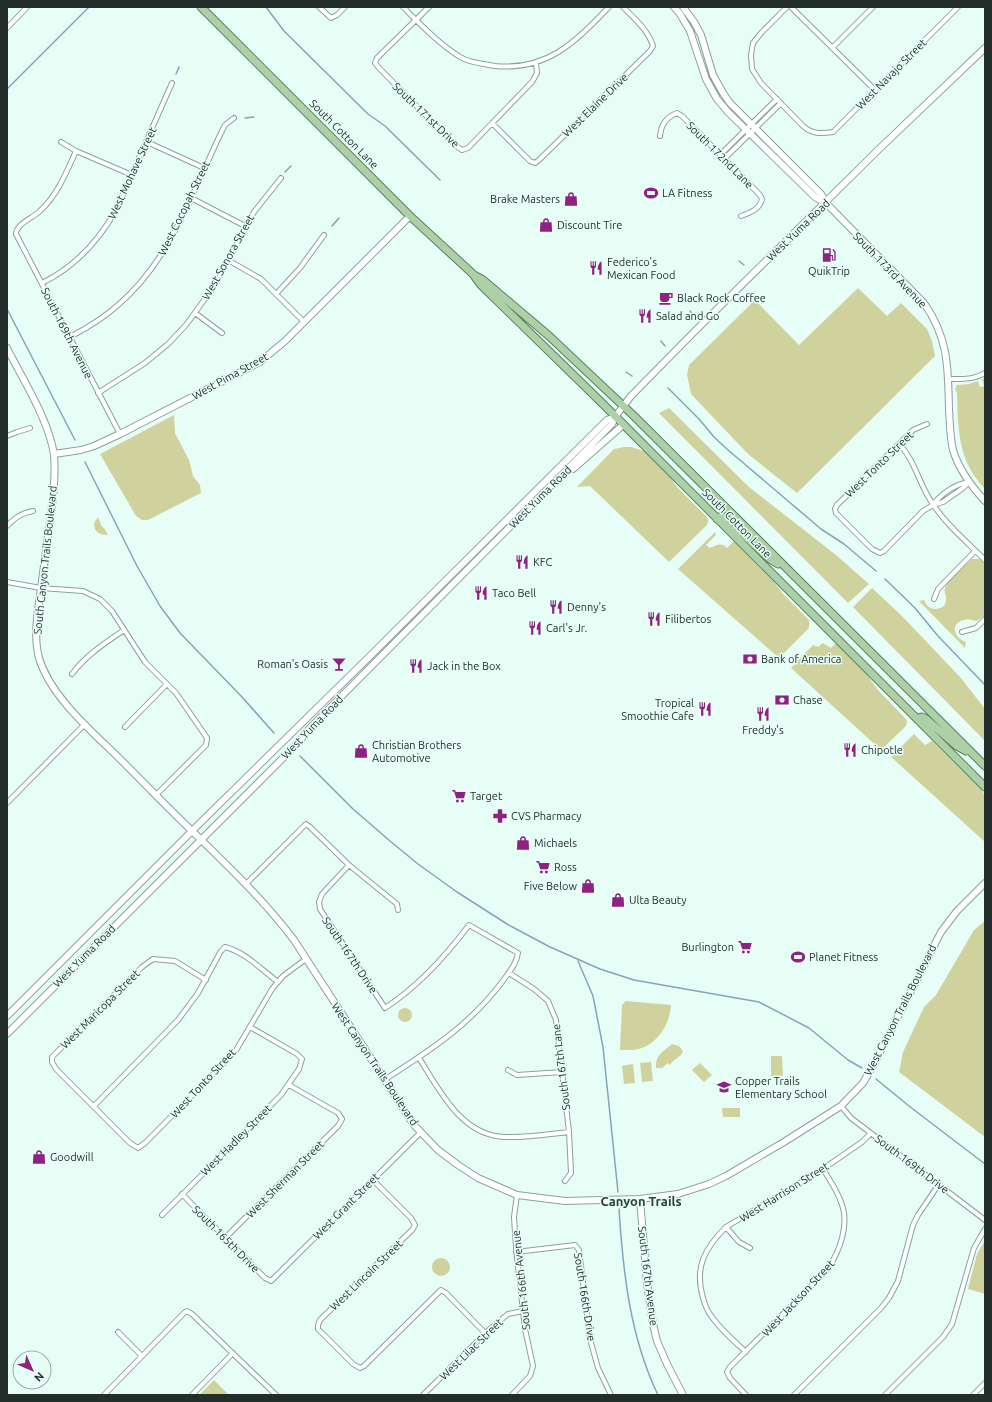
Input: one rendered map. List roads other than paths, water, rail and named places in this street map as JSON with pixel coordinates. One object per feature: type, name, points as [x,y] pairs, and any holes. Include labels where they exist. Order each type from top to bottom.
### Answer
[{"type":"main road","name":"South Cotton Lane","points":[[201,7],[410,216],[472,274],[481,285],[717,518],[985,787]]},
{"type":"main road","name":"South Cotton Lane","points":[[472,274],[483,280],[548,335],[623,406],[985,766]]},
{"type":"main road","points":[[508,311],[520,318],[540,336],[548,335]]},
{"type":"main road","points":[[717,518],[724,517],[770,559],[790,571]]},
{"type":"main road","points":[[823,625],[834,615]]},
{"type":"main road","points":[[917,718],[922,717],[926,719],[957,746],[977,758]]},
{"type":"street","points":[[7,28],[27,7]]},
{"type":"street","points":[[319,7],[331,18],[337,15],[345,7]]},
{"type":"street","points":[[403,7],[434,38],[462,58],[481,64],[504,67],[523,66],[536,63],[565,49],[609,7]]},
{"type":"street","points":[[416,20],[429,7]]},
{"type":"street","name":"West Elaine Drive","points":[[492,123],[530,161],[535,163],[539,160],[645,57],[653,46],[643,28],[623,7]]},
{"type":"street","name":"South 173rd Avenue","points":[[674,7],[690,31],[706,79],[717,99],[748,132],[816,198],[826,203]]},
{"type":"street","name":"South 173rd Avenue","points":[[683,7],[701,35],[713,75],[730,103],[821,194],[826,203],[924,303],[932,315],[944,345],[948,362],[952,442],[959,466],[969,482],[985,501]]},
{"type":"street","points":[[753,126],[781,103],[761,82],[752,69],[751,55],[753,43],[787,7]]},
{"type":"street","points":[[791,7],[875,90]]},
{"type":"street","points":[[832,48],[873,7]]},
{"type":"street","name":"West Navajo Street","points":[[781,103],[808,130],[820,134],[833,132],[958,7]]},
{"type":"street","name":"South 171st Drive","points":[[416,20],[377,58],[375,63],[456,146],[462,150],[468,148],[532,82],[537,73],[536,63]]},
{"type":"street","name":"West Yuma Road","points":[[7,1034],[300,741],[306,732],[569,468],[612,424],[623,406],[636,391],[883,146],[985,48]]},
{"type":"street","name":"West Mohave Street","points":[[42,283],[79,259],[107,227],[132,176],[172,83]]},
{"type":"street","points":[[724,159],[777,99]]},
{"type":"street","name":"South 172nd Lane","points":[[660,136],[661,128],[670,115],[677,113],[682,116],[760,195],[762,199],[761,204],[751,213],[741,216]]},
{"type":"street","name":"West Cocopah Street","points":[[70,337],[96,322],[118,306],[146,277],[171,238],[225,125],[234,118]]},
{"type":"street","points":[[720,155],[748,132]]},
{"type":"street","points":[[61,142],[76,151],[132,176]]},
{"type":"street","points":[[147,142],[204,168]]},
{"type":"street","name":"South 169th Avenue","points":[[76,151],[64,178],[53,197],[39,212],[19,226],[16,231],[17,236],[120,434]]},
{"type":"street","name":"West Sonora Street","points":[[98,392],[145,363],[168,344],[195,313],[215,285],[245,226],[257,207],[281,178]]},
{"type":"street","points":[[191,198],[245,226]]},
{"type":"street","name":"West Pima Street","points":[[54,454],[86,449],[120,434],[260,362],[280,346],[410,216]]},
{"type":"street","points":[[276,294],[300,268],[324,236]]},
{"type":"street","points":[[228,260],[256,276],[304,322]]},
{"type":"street","points":[[195,313],[222,333]]},
{"type":"street","name":"South Canyon Trails Boulevard","points":[[7,348],[47,427],[54,454],[52,507],[36,636],[39,658],[44,672],[57,693],[85,724],[201,839]]},
{"type":"street","points":[[948,379],[967,379],[985,374]]},
{"type":"street","name":"West Yuma Road","points":[[7,1016],[264,759],[288,737],[607,420],[615,417]]},
{"type":"street","name":"West Tonto Street","points":[[926,424],[913,430],[837,505],[835,509],[836,513],[872,549],[880,553],[884,551],[923,511],[933,505]]},
{"type":"street","points":[[569,468],[574,469],[623,425]]},
{"type":"street","points":[[7,436],[30,428]]},
{"type":"street","points":[[899,444],[912,462],[925,492],[933,505],[943,518],[985,560]]},
{"type":"street","points":[[933,505],[942,502],[963,488],[969,482]]},
{"type":"street","points":[[481,556],[479,553],[480,550],[526,504],[539,487]]},
{"type":"street","points":[[7,526],[16,517],[25,512],[33,511]]},
{"type":"street","points":[[934,599],[938,589],[975,551]]},
{"type":"street","points":[[7,582],[41,588],[83,591],[100,599],[112,611],[145,662],[176,693],[207,738],[206,746],[156,795]]},
{"type":"street","points":[[962,632],[976,628],[985,619]]},
{"type":"street","points":[[72,674],[94,651],[124,630]]},
{"type":"street","points":[[125,727],[167,684]]},
{"type":"street","points":[[306,732],[304,728],[305,725],[337,693],[338,687]]},
{"type":"street","points":[[7,803],[85,724]]},
{"type":"street","points":[[246,884],[306,824],[350,865],[397,904],[398,910]]},
{"type":"street","name":"West Canyon Trails Boulevard","points":[[201,839],[246,884],[294,940],[410,1118],[421,1132],[444,1155],[468,1172],[517,1195],[565,1201],[640,1199],[678,1194],[709,1184],[726,1176],[787,1140],[841,1106],[857,1090],[868,1074],[941,932],[957,911],[985,883]]},
{"type":"street","name":"South 167th Drive","points":[[350,865],[322,894],[320,909],[385,1008],[399,999],[424,978],[449,952],[469,925],[518,953],[517,962],[509,973]]},
{"type":"street","points":[[94,1106],[178,1020],[206,980],[222,951],[226,947],[231,948],[248,958],[278,982]]},
{"type":"street","name":"West Maricopa Street","points":[[94,1106],[56,1069],[52,1062],[52,1057],[142,967],[153,959],[175,961],[206,980]]},
{"type":"street","name":"West Tonto Street","points":[[94,1106],[130,1143],[138,1148],[145,1143],[235,1052],[264,1001],[278,982],[306,959]]},
{"type":"street","points":[[384,1080],[440,1044],[465,1023],[493,993],[509,973]]},
{"type":"street","name":"South 167th Lane","points":[[509,973],[534,988],[548,1001],[556,1020],[569,1132],[571,1173],[565,1181]]},
{"type":"street","name":"West Hadley Street","points":[[162,1215],[281,1095],[299,1069],[302,1059],[297,1054],[250,1026]]},
{"type":"street","points":[[419,1058],[452,1109],[464,1121],[482,1132],[504,1137],[569,1132]]},
{"type":"street","points":[[508,1070],[517,1075],[562,1072]]},
{"type":"street","name":"West Sherman Street","points":[[226,1237],[338,1126],[342,1119],[338,1113],[289,1085]]},
{"type":"street","name":"South 169th Drive","points":[[841,1106],[852,1118],[985,1220]]},
{"type":"street","name":"West Grant Street","points":[[271,1281],[421,1132]]},
{"type":"street","name":"West Harrison Street","points":[[746,1352],[707,1311],[700,1280],[700,1270],[704,1256],[714,1239],[726,1227],[823,1169],[862,1142],[871,1133]]},
{"type":"street","name":"West Jackson Street","points":[[746,1395],[730,1378],[727,1372],[827,1270],[836,1258],[844,1235],[844,1214],[842,1202],[823,1169]]},
{"type":"street","name":"West Lincoln Street","points":[[372,1179],[411,1218],[415,1225],[412,1230],[320,1320],[318,1329],[353,1364],[360,1368],[364,1366],[440,1290],[446,1293],[486,1333]]},
{"type":"street","points":[[794,1395],[881,1308],[889,1298],[898,1281],[913,1225],[918,1214],[939,1184]]},
{"type":"street","name":"South 165th Drive","points":[[182,1194],[265,1278],[271,1281]]},
{"type":"street","name":"South 166th Avenue","points":[[512,1395],[530,1376],[533,1366],[525,1329],[516,1252],[514,1217],[517,1195]]},
{"type":"street","name":"South 167th Avenue","points":[[640,1199],[647,1283],[653,1324],[657,1341],[667,1364],[684,1395]]},
{"type":"street","points":[[726,1227],[739,1242],[750,1248]]},
{"type":"street","points":[[885,1395],[943,1337],[952,1324],[974,1248],[985,1230]]},
{"type":"street","name":"South 166th Drive","points":[[516,1252],[575,1246],[579,1250],[590,1339],[598,1368],[611,1395]]},
{"type":"street","points":[[104,1395],[187,1311],[192,1314],[276,1395]]},
{"type":"street","name":"West Lilac Street","points":[[423,1395],[486,1333],[508,1314],[524,1311]]},
{"type":"street","points":[[118,1332],[142,1356]]},
{"type":"street","points":[[192,1395],[233,1353]]},
{"type":"street","points":[[973,1395],[985,1383]]},
{"type":"waterway","points":[[7,89],[89,7]]},
{"type":"waterway","points":[[266,7],[284,31],[368,114],[385,126],[440,180]]},
{"type":"waterway","points":[[176,74],[179,67]]},
{"type":"waterway","points":[[245,118],[254,117]]},
{"type":"waterway","points":[[285,172],[291,166]]},
{"type":"waterway","points":[[332,226],[339,218]]},
{"type":"waterway","points":[[739,261],[744,265]]},
{"type":"waterway","points":[[7,309],[75,440]]},
{"type":"waterway","points":[[690,311],[695,317]]},
{"type":"waterway","points":[[661,341],[665,346]]},
{"type":"waterway","points":[[626,372],[632,376]]},
{"type":"waterway","points":[[668,388],[728,450],[821,529],[844,544],[876,571]]},
{"type":"waterway","points":[[85,462],[137,566],[160,606],[180,633],[242,697],[274,733]]},
{"type":"waterway","points":[[885,579],[915,608],[938,636],[985,685]]},
{"type":"waterway","points":[[300,756],[353,809],[418,864],[457,892],[507,924],[550,947],[600,969],[634,980],[759,1002],[809,1028],[848,1060],[862,1068]]},
{"type":"waterway","points":[[578,961],[593,996],[603,1047],[618,1192]]},
{"type":"waterway","points":[[876,1079],[985,1164]]},
{"type":"waterway","points":[[619,1209],[626,1280],[634,1327],[648,1373],[658,1395]]},
{"type":"place","name":"LA Fitness","points":[[651,193]]},
{"type":"place","name":"Brake Masters","points":[[571,199]]},
{"type":"place","name":"Discount Tire","points":[[546,225]]},
{"type":"place","name":"QuikTrip","points":[[829,255]]},
{"type":"place","name":"Federico's Mexican Food","points":[[596,268]]},
{"type":"place","name":"Black Rock Coffee","points":[[666,298]]},
{"type":"place","name":"Salad and Go","points":[[645,316]]},
{"type":"place","name":"KFC","points":[[522,562]]},
{"type":"place","name":"Taco Bell","points":[[481,593]]},
{"type":"place","name":"Denny's","points":[[556,607]]},
{"type":"place","name":"Filibertos","points":[[654,619]]},
{"type":"place","name":"Carl's Jr.","points":[[535,628]]},
{"type":"place","name":"Bank of America","points":[[750,659]]},
{"type":"place","name":"Roman's Oasis","points":[[339,664]]},
{"type":"place","name":"Jack in the Box","points":[[416,666]]},
{"type":"place","name":"Chase","points":[[782,700]]},
{"type":"place","name":"Tropical Smoothie Cafe","points":[[705,709]]},
{"type":"place","name":"Freddy's","points":[[763,714]]},
{"type":"place","name":"Chipotle","points":[[850,750]]},
{"type":"place","name":"Christian Brothers Automotive","points":[[361,751]]},
{"type":"place","name":"Target","points":[[459,796]]},
{"type":"place","name":"CVS Pharmacy","points":[[500,816]]},
{"type":"place","name":"Michaels","points":[[523,843]]},
{"type":"place","name":"Ross","points":[[543,867]]},
{"type":"place","name":"Five Below","points":[[588,886]]},
{"type":"place","name":"Ulta Beauty","points":[[618,900]]},
{"type":"place","name":"Burlington","points":[[745,947]]},
{"type":"place","name":"Planet Fitness","points":[[798,957]]},
{"type":"place","name":"Copper Trails Elementary School","points":[[724,1087]]},
{"type":"place","name":"Goodwill","points":[[39,1157]]},
{"type":"district","name":"Canyon Trails","points":[[641,1201]]}]
